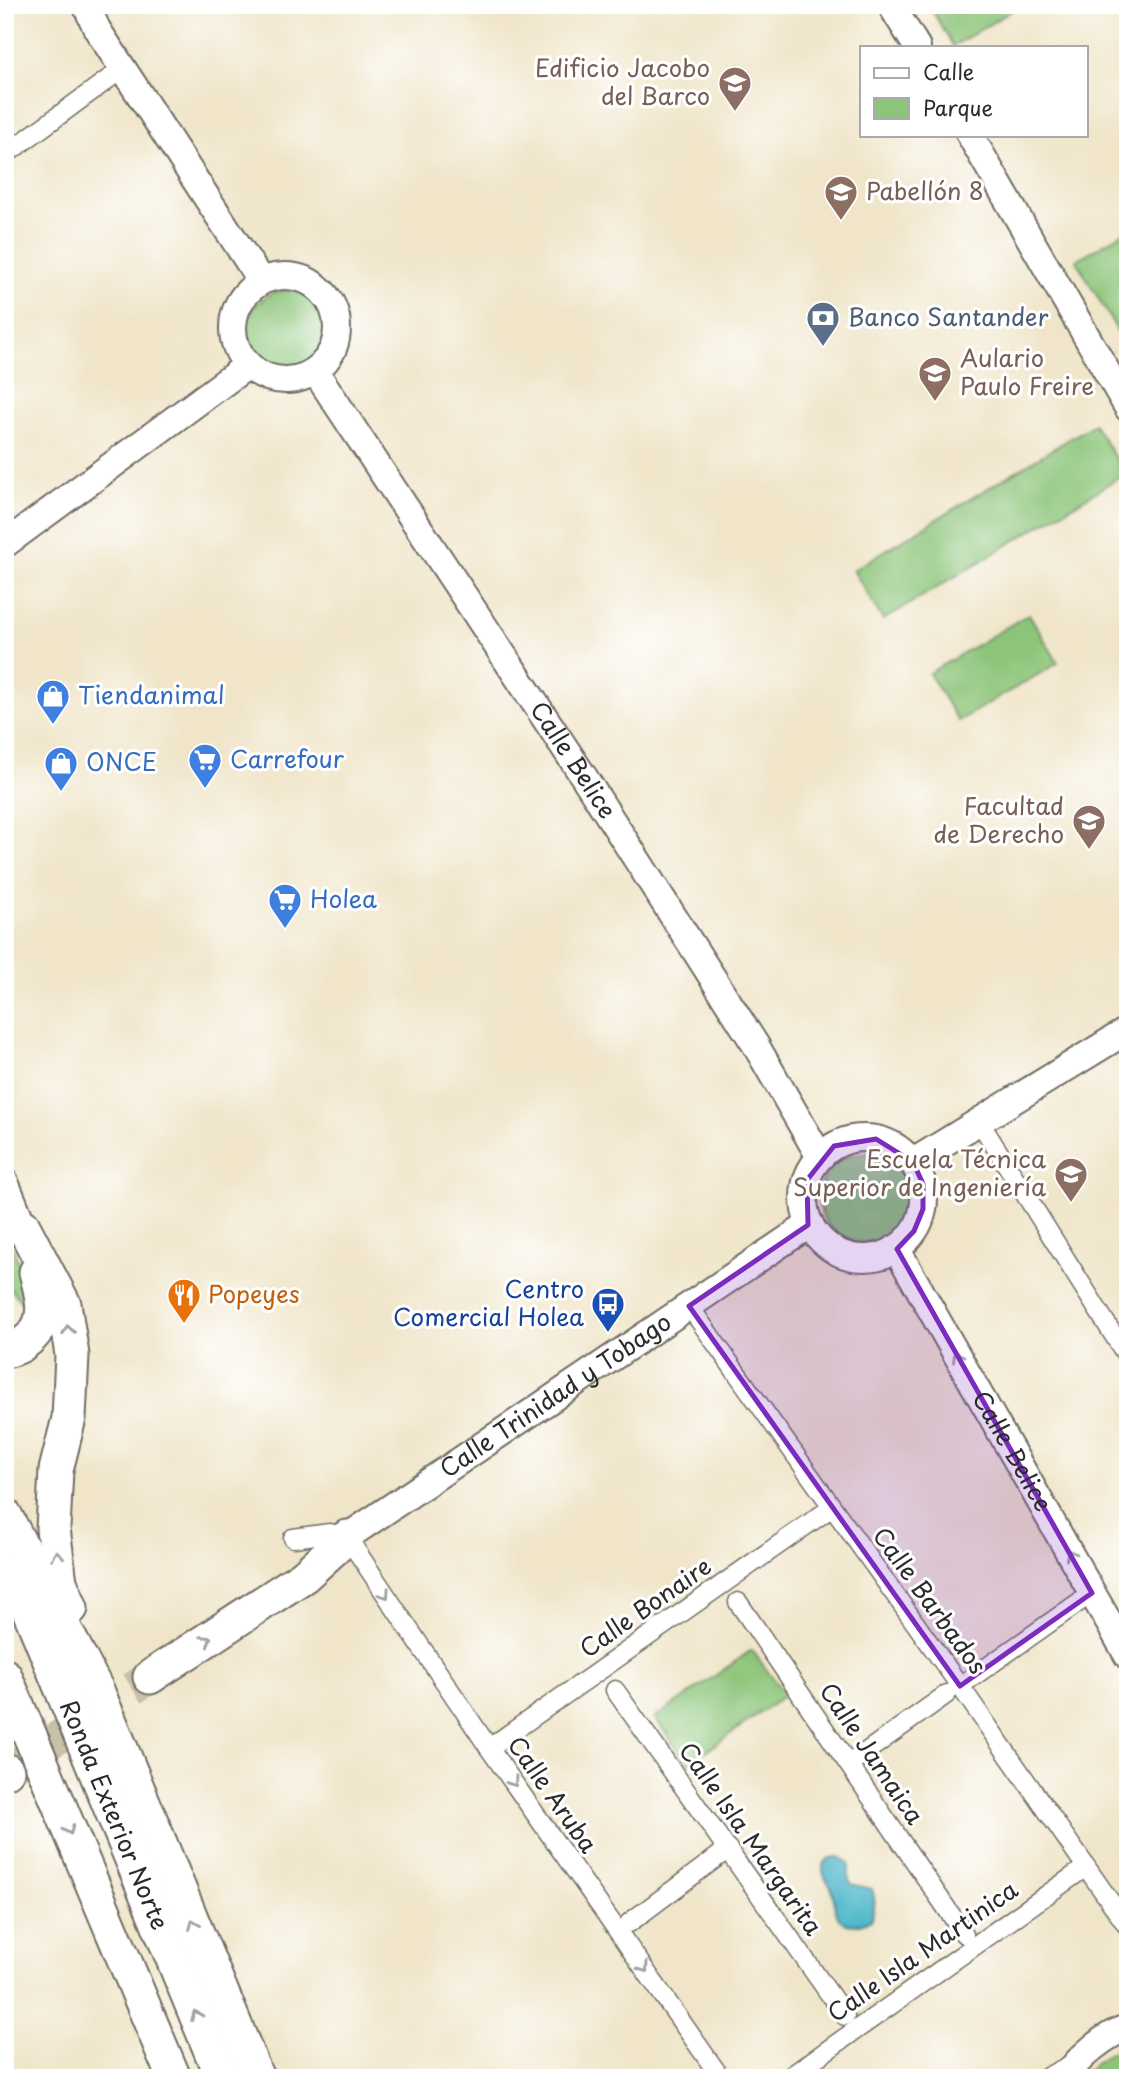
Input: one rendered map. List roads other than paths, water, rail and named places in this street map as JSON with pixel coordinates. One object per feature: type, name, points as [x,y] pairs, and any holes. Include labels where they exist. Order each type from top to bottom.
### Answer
[{"type":"highway","points":[[5,1351],[17,1349],[37,1332],[41,1322],[44,1300],[23,1226]]},
{"type":"highway","points":[[23,1226],[64,1304],[72,1355],[69,1418],[56,1470],[53,1529],[60,1583],[97,1670],[97,1689]]},
{"type":"highway","points":[[5,1515],[97,1689],[257,2078]]},
{"type":"highway","points":[[150,1677],[304,1576],[347,1537]]},
{"type":"highway","name":"Ronda Exterior Norte","points":[[5,1553],[222,2078]]},
{"type":"highway","name":"Ronda Exterior Norte","points":[[5,1676],[174,2078]]},
{"type":"highway","points":[[5,1696],[56,1798]]},
{"type":"highway","points":[[157,2037],[167,2078]]},
{"type":"street","points":[[71,5],[84,25],[101,27]]},
{"type":"street","points":[[86,5],[101,27],[122,69],[261,281]]},
{"type":"street","points":[[891,5],[916,46]]},
{"type":"street","points":[[5,155],[122,69]]},
{"type":"street","points":[[971,136],[1128,408]]},
{"type":"street","points":[[279,276],[299,278],[316,286],[329,299],[337,319],[336,339],[329,357],[315,371],[299,378],[281,380],[261,374],[248,365],[235,343],[233,319],[242,298],[261,281],[279,276]]},
{"type":"street","points":[[5,544],[248,365]]},
{"type":"street","name":"Calle Belice","points":[[315,371],[584,777],[755,1044],[820,1157]]},
{"type":"street","points":[[912,1162],[1128,1030]]},
{"type":"street","points":[[979,1121],[1128,1358]]},
{"type":"street","points":[[867,1138],[892,1145],[912,1162],[923,1184],[923,1209],[914,1231],[896,1248],[864,1258],[842,1254],[823,1242],[810,1224],[804,1189],[810,1171],[820,1157],[842,1142],[867,1138]]},
{"type":"street","points":[[5,1182],[23,1226]]},
{"type":"street","name":"Calle Trinidad y Tobago","points":[[347,1537],[810,1224]]},
{"type":"street","name":"Calle Belice","points":[[896,1248],[1128,1656]]},
{"type":"street","name":"Calle Barbados","points":[[689,1306],[831,1508],[954,1690],[1128,1927]]},
{"type":"street","name":"Calle Bonaire","points":[[489,1748],[831,1508]]},
{"type":"street","points":[[293,1538],[330,1533],[347,1537]]},
{"type":"street","name":"Calle Aruba","points":[[347,1537],[489,1748],[721,2078]]},
{"type":"street","points":[[849,1765],[1092,1593]]},
{"type":"street","name":"Calle Jamaica","points":[[738,1602],[964,1934]]},
{"type":"street","name":"Calle Isla Margarita","points":[[615,1690],[845,2016]]},
{"type":"street","points":[[629,1923],[728,1849]]},
{"type":"street","name":"Calle Isla Martinica","points":[[788,2078],[1086,1867]]},
{"type":"street","points":[[1045,2078],[1070,2071],[1126,2027]]},
{"type":"water","points":[[839,1857],[849,1863],[851,1884],[872,1889],[873,1912],[870,1920],[860,1924],[846,1924],[839,1918],[833,1893],[824,1875],[823,1864],[830,1858]]},
{"type":"tunnel","points":[[7,1771],[150,1677]]},
{"type":"place","name":"Edificio Jacobo del Barco","points":[[735,113]]},
{"type":"place","name":"Pabellón 8","points":[[841,222]]},
{"type":"place","name":"Banco Santander","points":[[823,348]]},
{"type":"place","name":"Aulario Paulo Freire","points":[[935,403]]},
{"type":"place","name":"Tiendanimal","points":[[53,726]]},
{"type":"place","name":"Carrefour","points":[[205,790]]},
{"type":"place","name":"ONCE","points":[[61,793]]},
{"type":"place","name":"Facultad de Derecho","points":[[1089,851]]},
{"type":"place","name":"Holea","points":[[285,930]]},
{"type":"place","name":"Escuela Técnica Superior de Ingeniería","points":[[1071,1204]]},
{"type":"place","name":"Popeyes","points":[[184,1325]]},
{"type":"place","name":"Centro Comercial Holea","points":[[608,1334]]}]
